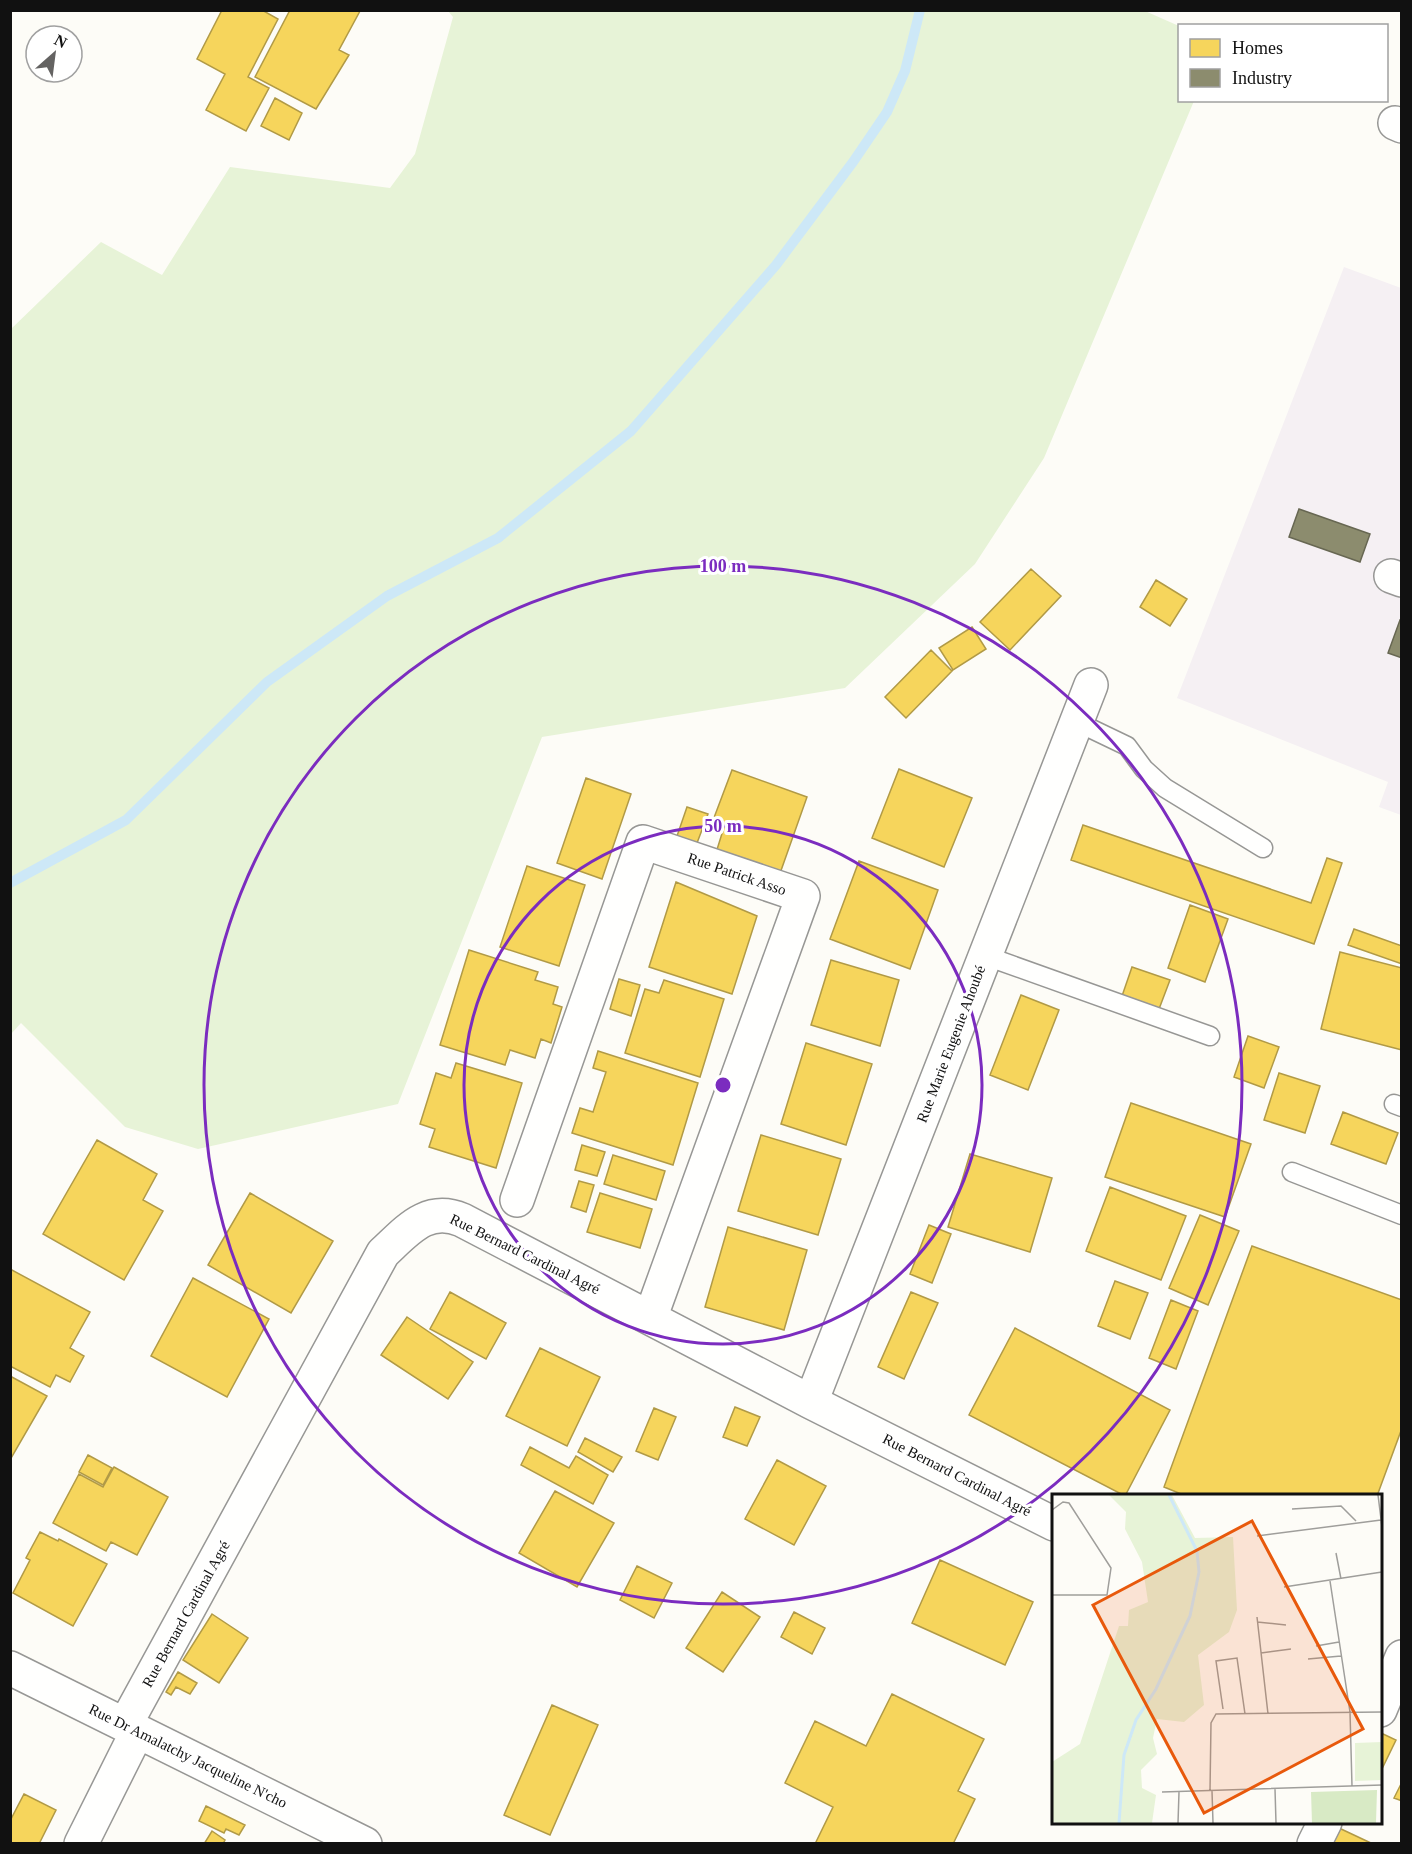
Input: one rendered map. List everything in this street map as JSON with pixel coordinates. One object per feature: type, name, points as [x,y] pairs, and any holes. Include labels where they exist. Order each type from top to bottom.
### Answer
[{"type":"street","name":"Rue Marie Eugenie Ahoubé","points":[[811,1402],[1091,685]]},
{"type":"street","name":"Rue Patrick Asso","points":[[517,1200],[643,842],[802,896],[651,1316]]},
{"type":"street","name":"Rue Bernard Cardinal Agré","points":[[81,1844],[131,1728],[383,1253],[430,1215],[448,1214],[1052,1523]]},
{"type":"street","points":[[1388,1698],[1401,1657]]},
{"type":"street","name":"Rue Dr Amalatchy Jacqueline N'cho","points":[[10,1668],[365,1844]]},
{"type":"street","points":[[1314,1844],[1324,1824]]},
{"type":"lane","points":[[1077,723],[1127,746],[1144,770],[1165,789],[1263,848]]},
{"type":"lane","points":[[986,956],[1210,1036]]},
{"type":"lane","points":[[1292,1172],[1401,1215]]},
{"type":"shaded area","points":[[1344,267],[1401,288],[1401,815],[1379,807],[1388,782],[1177,698]]},
{"type":"green space","points":[[448,11],[1145,11],[1178,26],[1178,102],[1194,102],[1044,458],[975,564],[845,688],[542,737],[398,1104],[198,1149],[125,1127],[21,1023],[11,1034],[11,329],[101,242],[162,275],[230,167],[390,188],[415,154],[453,17]]},
{"type":"building: Homes","points":[[222,10],[262,10],[278,19],[248,77],[269,88],[246,131],[206,110],[225,74],[197,59]]},
{"type":"building: Homes","points":[[290,10],[360,11],[339,50],[349,55],[316,109],[255,77]]},
{"type":"building: Homes","points":[[275,98],[302,113],[289,140],[261,126]]},
{"type":"building: Homes","points":[[1031,569],[1061,596],[1010,650],[980,622]]},
{"type":"building: Homes","points":[[1156,580],[1187,599],[1170,626],[1140,607]]},
{"type":"building: Homes","points":[[972,627],[986,649],[953,670],[939,648]]},
{"type":"building: Homes","points":[[931,650],[952,671],[906,718],[885,697]]},
{"type":"building: Homes","points":[[899,769],[972,798],[944,867],[872,838]]},
{"type":"building: Homes","points":[[732,770],[807,797],[778,879],[715,856],[724,827],[712,823]]},
{"type":"building: Homes","points":[[586,778],[631,794],[602,879],[557,863]]},
{"type":"building: Homes","points":[[687,807],[708,814],[697,843],[677,836]]},
{"type":"building: Homes","points":[[1083,825],[1311,903],[1327,858],[1342,863],[1314,944],[1071,860]]},
{"type":"building: Homes","points":[[859,861],[938,890],[910,969],[830,939]]},
{"type":"building: Homes","points":[[527,866],[585,885],[559,966],[500,947]]},
{"type":"building: Homes","points":[[676,882],[757,916],[732,994],[649,967]]},
{"type":"building: Homes","points":[[1190,905],[1228,919],[1205,982],[1168,968]]},
{"type":"building: Homes","points":[[1354,929],[1402,946],[1402,964],[1348,945]]},
{"type":"building: Homes","points":[[469,950],[538,972],[535,980],[558,987],[553,1004],[562,1007],[551,1043],[541,1039],[535,1058],[510,1050],[505,1065],[440,1045]]},
{"type":"building: Homes","points":[[1340,952],[1402,968],[1402,1050],[1321,1029]]},
{"type":"building: Homes","points":[[831,960],[899,980],[880,1046],[811,1025]]},
{"type":"building: Homes","points":[[1132,967],[1170,980],[1159,1009],[1122,996]]},
{"type":"building: Homes","points":[[619,979],[640,985],[631,1016],[610,1009]]},
{"type":"building: Homes","points":[[664,980],[724,999],[700,1077],[625,1053],[645,989],[659,993]]},
{"type":"building: Homes","points":[[1021,995],[1059,1010],[1028,1090],[990,1075]]},
{"type":"building: Homes","points":[[1248,1036],[1279,1047],[1264,1088],[1234,1077]]},
{"type":"building: Homes","points":[[806,1043],[872,1064],[846,1145],[781,1124]]},
{"type":"building: Homes","points":[[598,1051],[698,1083],[673,1165],[572,1133],[580,1108],[593,1112],[606,1072],[593,1068]]},
{"type":"building: Homes","points":[[456,1063],[522,1083],[496,1168],[429,1147],[435,1129],[420,1124],[436,1073],[451,1078]]},
{"type":"building: Homes","points":[[1279,1073],[1320,1086],[1305,1133],[1264,1120]]},
{"type":"building: Homes","points":[[1131,1103],[1251,1144],[1225,1217],[1105,1177]]},
{"type":"building: Homes","points":[[1343,1112],[1398,1133],[1386,1164],[1331,1144]]},
{"type":"building: Homes","points":[[761,1135],[841,1159],[818,1235],[738,1211]]},
{"type":"building: Homes","points":[[97,1140],[157,1174],[143,1200],[163,1211],[124,1280],[43,1234]]},
{"type":"building: Homes","points":[[582,1145],[605,1152],[597,1176],[575,1170]]},
{"type":"building: Homes","points":[[970,1154],[1052,1178],[1030,1252],[948,1227]]},
{"type":"building: Homes","points":[[613,1155],[665,1171],[656,1200],[604,1184]]},
{"type":"building: Homes","points":[[579,1181],[594,1185],[586,1212],[571,1207]]},
{"type":"building: Homes","points":[[1110,1187],[1186,1216],[1161,1280],[1086,1251]]},
{"type":"building: Homes","points":[[250,1193],[333,1241],[291,1313],[208,1265]]},
{"type":"building: Homes","points":[[600,1193],[652,1209],[640,1248],[587,1232]]},
{"type":"building: Homes","points":[[1200,1215],[1239,1231],[1208,1305],[1169,1288]]},
{"type":"building: Homes","points":[[929,1225],[951,1234],[932,1283],[910,1274]]},
{"type":"building: Homes","points":[[728,1227],[807,1250],[784,1330],[705,1307]]},
{"type":"building: Homes","points":[[1252,1246],[1402,1300],[1402,1428],[1378,1494],[1181,1494],[1164,1487]]},
{"type":"building: Homes","points":[[10,1269],[90,1312],[70,1348],[84,1356],[70,1382],[56,1375],[50,1387],[10,1366]]},
{"type":"building: Homes","points":[[193,1278],[269,1319],[227,1397],[151,1356]]},
{"type":"building: Homes","points":[[1115,1281],[1148,1293],[1130,1339],[1098,1326]]},
{"type":"building: Homes","points":[[450,1292],[506,1323],[486,1359],[430,1329]]},
{"type":"building: Homes","points":[[911,1292],[938,1303],[904,1379],[878,1367]]},
{"type":"building: Homes","points":[[1171,1300],[1198,1311],[1176,1369],[1149,1358]]},
{"type":"building: Homes","points":[[407,1317],[473,1362],[448,1399],[381,1355]]},
{"type":"building: Homes","points":[[1015,1328],[1170,1410],[1126,1494],[1121,1494],[969,1415]]},
{"type":"building: Homes","points":[[540,1348],[600,1377],[567,1446],[506,1416]]},
{"type":"building: Homes","points":[[10,1376],[47,1396],[10,1460]]},
{"type":"building: Homes","points":[[735,1407],[760,1417],[747,1446],[723,1437]]},
{"type":"building: Homes","points":[[654,1408],[676,1417],[658,1460],[636,1451]]},
{"type":"building: Homes","points":[[585,1438],[622,1457],[613,1472],[578,1452]]},
{"type":"building: Homes","points":[[530,1447],[569,1468],[576,1456],[608,1475],[593,1504],[521,1465]]},
{"type":"building: Homes","points":[[88,1455],[112,1468],[103,1485],[79,1472]]},
{"type":"building: Homes","points":[[777,1460],[826,1486],[794,1545],[745,1519]]},
{"type":"building: Homes","points":[[114,1467],[168,1497],[137,1555],[111,1542],[106,1551],[53,1523],[79,1474],[103,1487]]},
{"type":"building: Homes","points":[[555,1491],[614,1523],[577,1587],[519,1553]]},
{"type":"building: Homes","points":[[40,1532],[58,1541],[59,1539],[107,1564],[73,1626],[13,1593],[30,1560],[26,1558]]},
{"type":"building: Homes","points":[[940,1560],[1033,1602],[1005,1665],[912,1623]]},
{"type":"building: Homes","points":[[637,1566],[672,1583],[654,1618],[620,1600]]},
{"type":"building: Homes","points":[[722,1592],[760,1617],[723,1672],[686,1648]]},
{"type":"building: Homes","points":[[794,1612],[825,1628],[812,1654],[781,1637]]},
{"type":"building: Homes","points":[[212,1614],[248,1638],[219,1683],[183,1660]]},
{"type":"building: Homes","points":[[178,1672],[197,1683],[190,1694],[176,1687],[171,1695],[166,1692]]},
{"type":"building: Homes","points":[[892,1694],[984,1739],[958,1791],[975,1799],[953,1844],[815,1844],[833,1807],[785,1783],[815,1721],[866,1746]]},
{"type":"building: Homes","points":[[552,1705],[598,1725],[550,1835],[504,1815]]},
{"type":"building: Homes","points":[[1382,1733],[1396,1740],[1382,1769]]},
{"type":"building: Homes","points":[[1402,1782],[1402,1801],[1394,1798]]},
{"type":"building: Homes","points":[[24,1794],[56,1810],[39,1844],[10,1844],[10,1821]]},
{"type":"building: Homes","points":[[206,1806],[245,1825],[239,1835],[226,1829],[224,1833],[199,1821]]},
{"type":"building: Homes","points":[[1339,1828],[1373,1844],[1332,1844]]},
{"type":"building: Homes","points":[[212,1831],[225,1840],[223,1844],[204,1844]]},
{"type":"building: Industry","points":[[1299,509],[1370,534],[1360,562],[1289,537]]},
{"type":"building: Industry","points":[[1400,620],[1402,621],[1402,658],[1388,653]]},
{"type":"waterway","points":[[10,883],[126,820],[267,682],[387,596],[498,538],[631,431],[776,265],[853,162],[887,112],[905,71],[920,10]]}]
